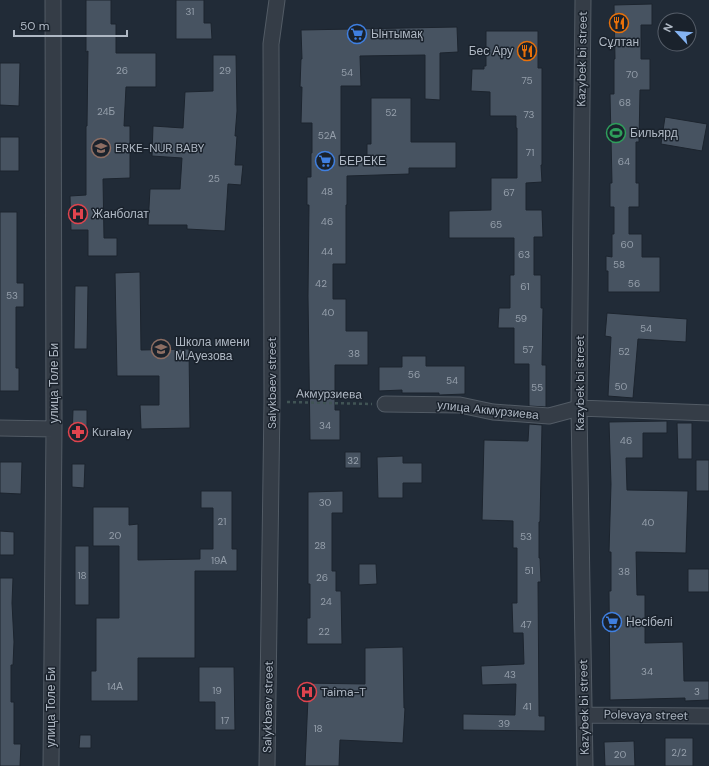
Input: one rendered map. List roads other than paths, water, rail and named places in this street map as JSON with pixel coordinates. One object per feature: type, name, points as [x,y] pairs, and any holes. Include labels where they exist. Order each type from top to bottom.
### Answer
[{"type":"street","name":"улица Толе Би","points":[[51,766],[54,429],[53,0]]},
{"type":"street","name":"Salykbaev street","points":[[267,766],[272,402],[271,44],[276,0]]},
{"type":"street","name":"Kazybek bi street","points":[[583,0],[579,408],[585,766]]},
{"type":"street","name":"улица Акмурзиева","points":[[385,404],[460,405],[493,412],[549,416],[579,408],[709,413]]},
{"type":"street","points":[[0,428],[54,429]]},
{"type":"street","name":"Polevaya street","points":[[584,715],[709,716]]},
{"type":"place","name":"Сұлтан","points":[[619,23]]},
{"type":"place","name":"Ынтымақ","points":[[357,34]]},
{"type":"place","name":"Бес Ару","points":[[527,51]]},
{"type":"place","name":"Бильярд","points":[[616,133]]},
{"type":"place","name":"ERKE-NUR BABY","points":[[101,148]]},
{"type":"place","name":"БЕРЕКЕ","points":[[325,161]]},
{"type":"place","name":"Жанболат","points":[[78,214]]},
{"type":"place","name":"Школа имени М.Ауезова","points":[[161,349]]},
{"type":"place","name":"Kuralay","points":[[78,432]]},
{"type":"place","name":"Несібелі","points":[[612,622]]},
{"type":"place","name":"Taima-T","points":[[307,692]]}]
